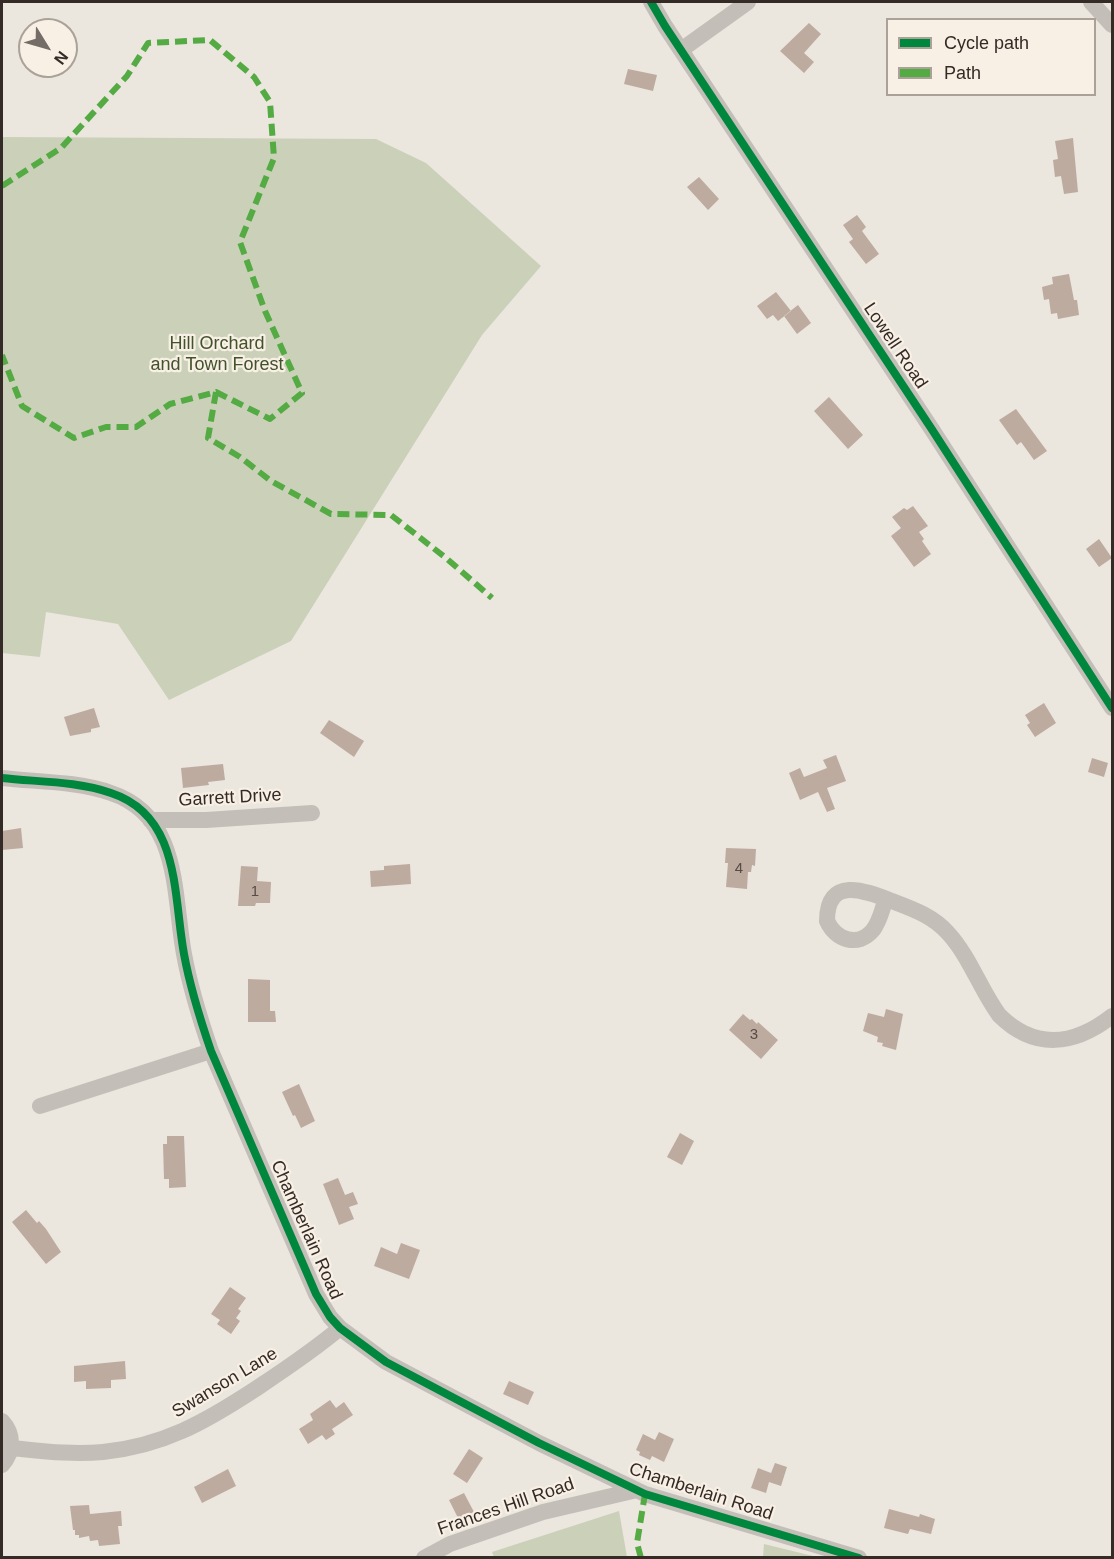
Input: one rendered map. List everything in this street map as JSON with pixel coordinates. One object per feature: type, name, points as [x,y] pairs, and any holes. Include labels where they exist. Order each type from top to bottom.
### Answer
[{"type":"street","name":"Lowell Road","points":[[651,2],[1113,708]]},
{"type":"street","points":[[681,50],[748,2]]},
{"type":"street","points":[[1091,2],[1113,25]]},
{"type":"street","name":"Chamberlain Road","points":[[2,778],[82,787],[111,793],[131,802],[150,820],[164,840],[170,859],[184,953],[197,1010],[211,1051],[316,1294],[330,1317],[340,1328],[387,1362],[423,1383],[637,1490],[859,1557]]},
{"type":"street","name":"Garrett Drive","points":[[150,820],[206,820],[312,813]]},
{"type":"street","points":[[886,899],[923,913],[947,932],[965,955],[999,1015],[1018,1031],[1041,1039],[1067,1039],[1092,1031],[1113,1016]]},
{"type":"street","points":[[40,1106],[211,1051]]},
{"type":"street","name":"Swanson Lane","points":[[11,1448],[68,1454],[102,1452],[165,1439],[209,1419],[296,1363],[340,1328]]},
{"type":"street","points":[[2,1420],[9,1431],[11,1448],[2,1465]]},
{"type":"street","name":"Frances Hill Road","points":[[424,1557],[450,1544],[543,1512],[637,1490]]},
{"type":"green space","name":"Hill Orchard and Town Forest","points":[[2,137],[376,139],[426,163],[541,266],[482,335],[291,641],[169,700],[118,624],[46,612],[40,657],[2,653]]},
{"type":"green space","points":[[619,1511],[627,1557],[494,1557],[492,1552]]},
{"type":"green space","points":[[764,1544],[817,1557],[763,1557]]},
{"type":"building","points":[[809,23],[821,34],[804,53],[814,62],[804,73],[780,51]]},
{"type":"building","points":[[628,69],[657,75],[653,91],[624,84]]},
{"type":"building","points":[[1073,138],[1078,192],[1064,194],[1061,176],[1055,177],[1053,160],[1058,159],[1055,141]]},
{"type":"building","points":[[699,177],[719,199],[708,210],[687,187]]},
{"type":"building","points":[[857,215],[866,227],[862,231],[879,254],[866,264],[849,242],[853,239],[843,225]]},
{"type":"building","points":[[1069,274],[1079,315],[1058,319],[1057,313],[1051,314],[1049,299],[1044,300],[1042,287],[1053,284],[1052,277]]},
{"type":"building","points":[[776,292],[791,311],[778,321],[773,315],[767,319],[757,306]]},
{"type":"building","points":[[798,305],[811,323],[797,334],[784,316]]},
{"type":"building","points":[[829,397],[863,435],[848,449],[814,411]]},
{"type":"building","points":[[1016,409],[1047,451],[1034,460],[1021,442],[1017,445],[999,420]]},
{"type":"building","points":[[913,506],[928,526],[919,532],[931,554],[914,567],[891,536],[901,528],[892,517],[904,508],[907,510]]},
{"type":"building","points":[[1099,539],[1112,558],[1099,567],[1086,549]]},
{"type":"building","points":[[1044,703],[1056,723],[1035,737],[1027,725],[1030,723],[1025,715]]},
{"type":"building","points":[[94,708],[100,727],[91,729],[91,732],[70,736],[64,717]]},
{"type":"building","points":[[329,720],[364,741],[354,757],[320,733]]},
{"type":"building","points":[[836,755],[846,781],[827,788],[835,809],[827,812],[818,792],[800,800],[789,773],[800,768],[804,777],[827,768],[823,760]]},
{"type":"building","points":[[1092,758],[1108,763],[1104,777],[1088,772]]},
{"type":"building","points":[[223,764],[225,780],[208,782],[209,785],[183,788],[181,768]]},
{"type":"building","points":[[21,828],[23,848],[2,850],[2,831]]},
{"type":"building","points":[[726,848],[756,849],[755,866],[752,865],[751,872],[748,872],[747,889],[726,887],[728,863],[725,863]]},
{"type":"building","points":[[410,864],[411,884],[371,887],[370,871],[384,870],[384,866]]},
{"type":"building","points":[[241,866],[258,867],[257,881],[271,882],[270,903],[238,906]]},
{"type":"building","points":[[248,979],[270,980],[270,1011],[275,1011],[276,1022],[248,1022]]},
{"type":"building","points":[[886,1009],[903,1014],[896,1050],[882,1046],[883,1043],[877,1042],[878,1037],[863,1031],[868,1013],[884,1017]]},
{"type":"building","points":[[743,1014],[757,1024],[758,1022],[778,1040],[761,1059],[729,1030]]},
{"type":"building","points":[[299,1084],[315,1121],[301,1128],[282,1092]]},
{"type":"building","points":[[680,1133],[694,1141],[682,1165],[667,1157]]},
{"type":"building","points":[[167,1136],[184,1136],[186,1187],[169,1188],[169,1179],[164,1179],[163,1144],[167,1144]]},
{"type":"building","points":[[338,1178],[345,1195],[353,1192],[358,1204],[349,1207],[354,1219],[339,1225],[323,1184]]},
{"type":"building","points":[[26,1210],[37,1223],[39,1221],[46,1229],[61,1252],[46,1264],[12,1222]]},
{"type":"building","points":[[401,1243],[420,1250],[409,1279],[374,1266],[381,1247],[397,1254]]},
{"type":"building","points":[[230,1287],[246,1298],[238,1309],[241,1311],[236,1318],[240,1321],[231,1334],[217,1324],[220,1320],[211,1314]]},
{"type":"building","points":[[125,1361],[126,1379],[111,1380],[111,1388],[86,1389],[86,1381],[74,1382],[74,1366]]},
{"type":"building","points":[[509,1381],[534,1392],[528,1405],[503,1394]]},
{"type":"building","points":[[330,1400],[336,1408],[344,1402],[353,1415],[332,1429],[335,1434],[326,1440],[322,1435],[308,1444],[299,1429],[313,1420],[310,1414]]},
{"type":"building","points":[[659,1432],[674,1439],[664,1462],[652,1456],[650,1460],[639,1455],[640,1452],[636,1450],[643,1434],[655,1440]]},
{"type":"building","points":[[469,1449],[483,1458],[467,1483],[453,1474]]},
{"type":"building","points":[[775,1463],[787,1467],[781,1486],[769,1482],[766,1493],[751,1488],[758,1468],[771,1473]]},
{"type":"building","points":[[228,1469],[236,1486],[202,1503],[194,1487]]},
{"type":"building","points":[[464,1493],[474,1512],[459,1520],[449,1500]]},
{"type":"building","points":[[89,1505],[90,1514],[121,1511],[122,1526],[118,1526],[120,1544],[99,1546],[98,1540],[90,1541],[89,1536],[79,1538],[79,1535],[75,1535],[70,1506]]},
{"type":"building","points":[[889,1509],[935,1519],[931,1534],[910,1529],[908,1534],[884,1528]]},
{"type":"marked path","points":[[2,186],[61,148],[127,76],[148,43],[210,40],[254,77],[270,102],[274,158],[240,242],[265,311],[302,393],[270,419],[216,392],[170,404],[136,427],[106,427],[74,438],[22,406],[2,355]]},
{"type":"marked path","points":[[216,392],[208,438],[240,457],[271,481],[331,514],[391,515],[492,598]]},
{"type":"marked path","points":[[641,1558],[637,1543],[645,1494]]},
{"type":"cycle path","points":[[651,2],[1112,708]]},
{"type":"cycle path","points":[[2,778],[71,784],[111,793],[134,804],[150,820],[162,838],[175,883],[186,966],[211,1051],[316,1294],[330,1317],[340,1328],[386,1362],[539,1443],[645,1494],[859,1558]]}]
